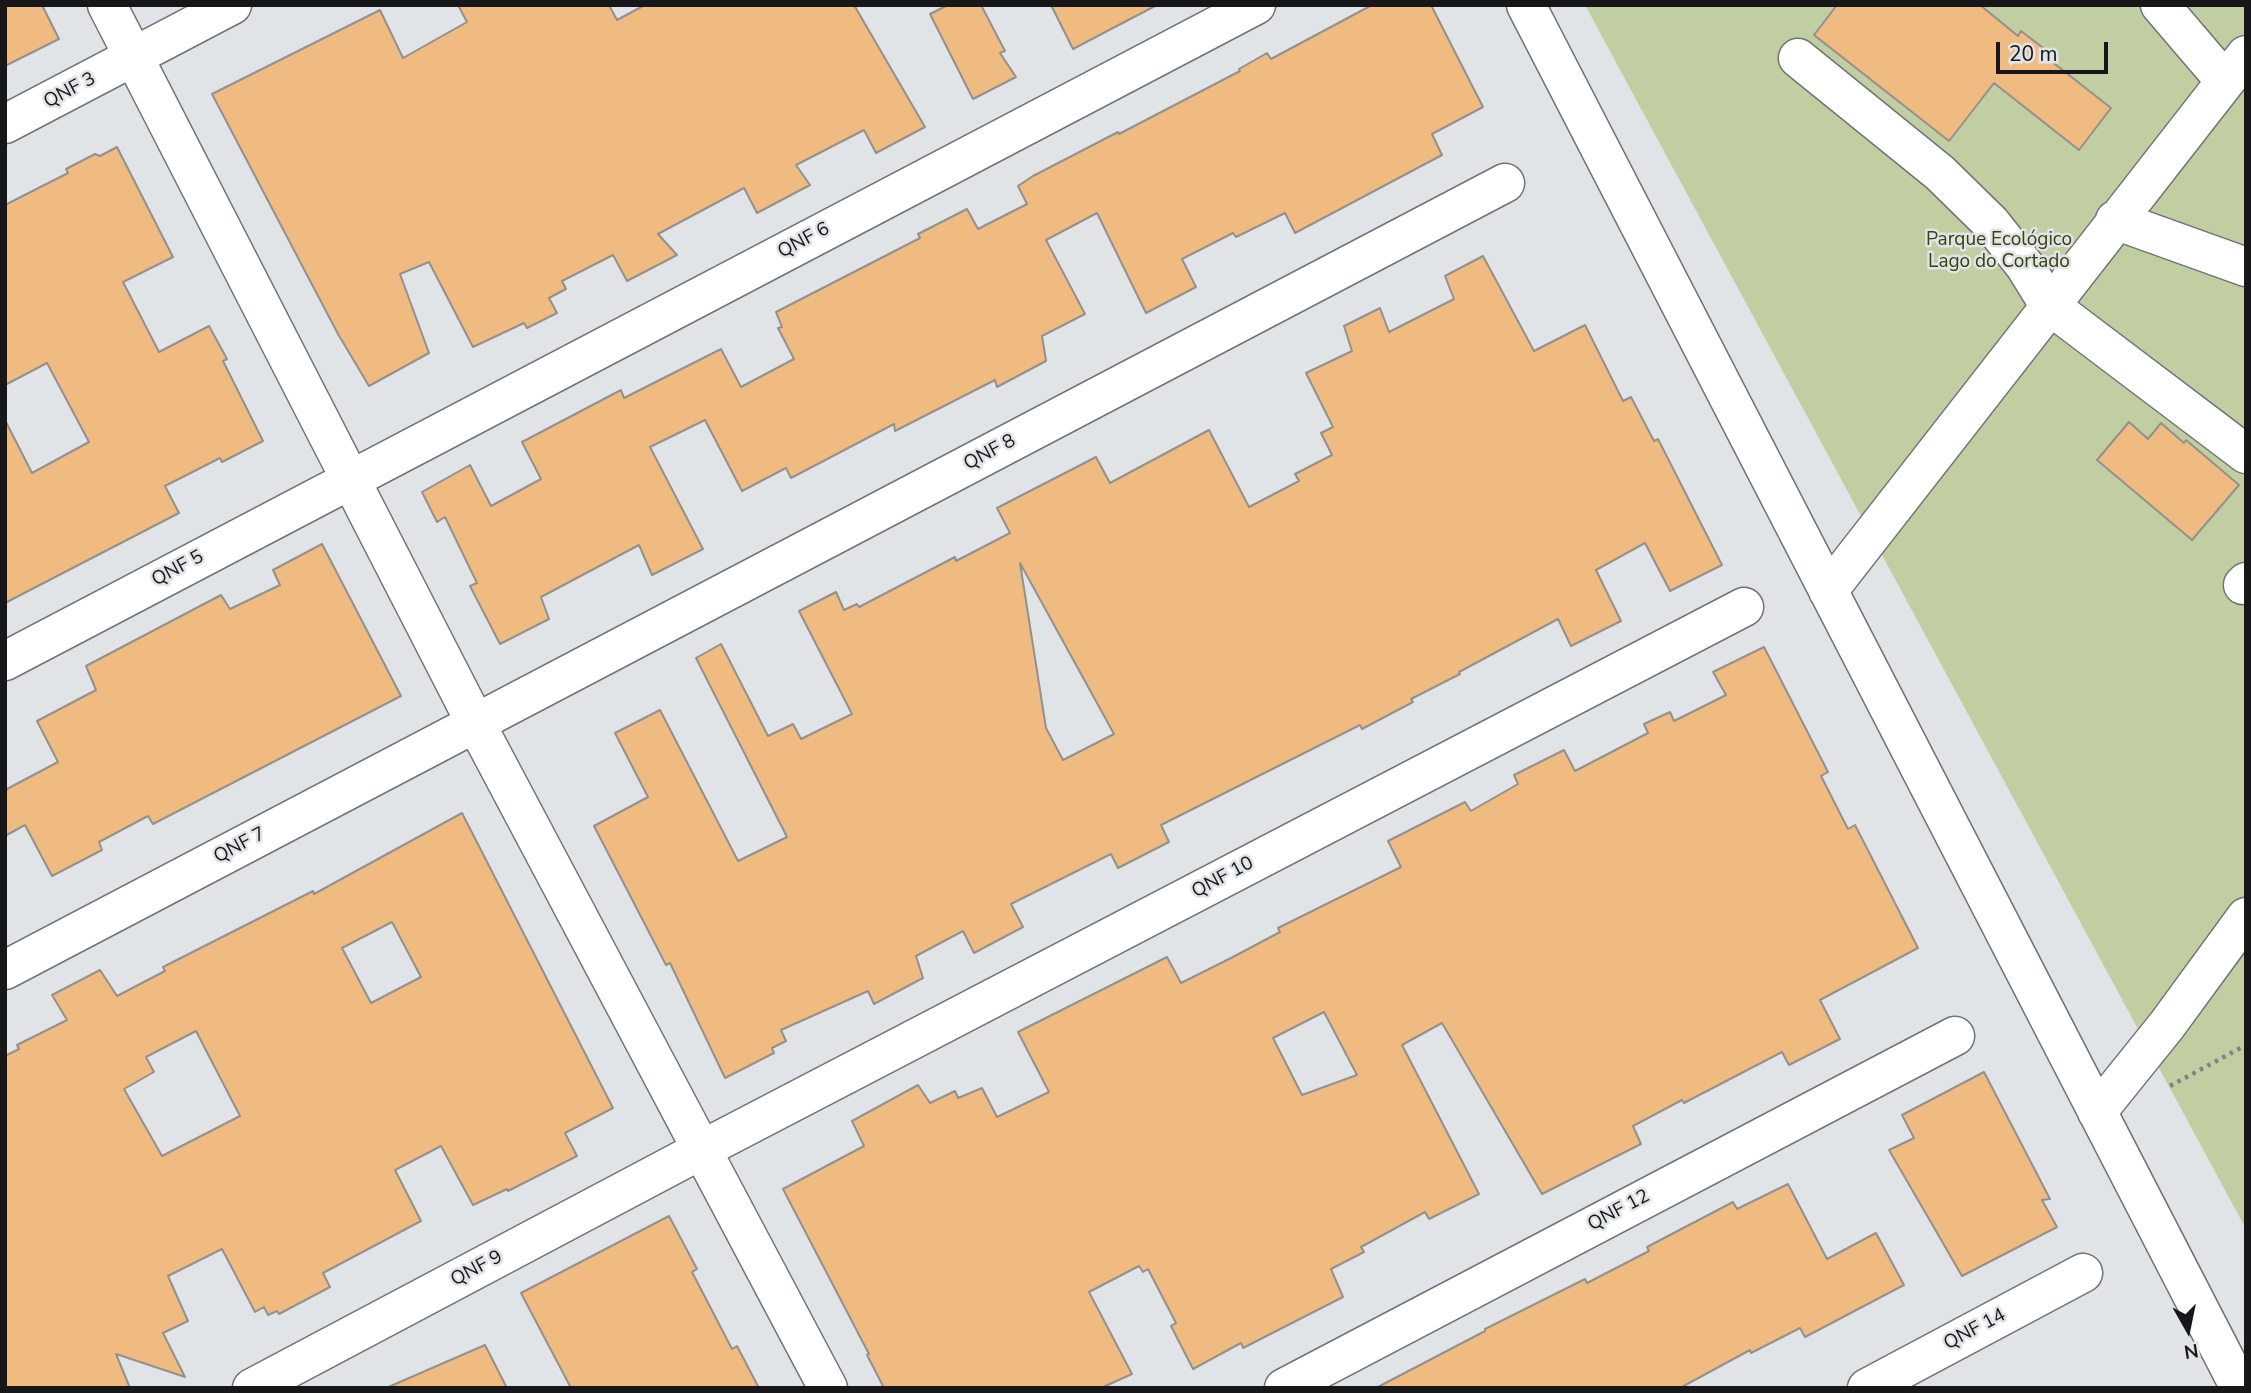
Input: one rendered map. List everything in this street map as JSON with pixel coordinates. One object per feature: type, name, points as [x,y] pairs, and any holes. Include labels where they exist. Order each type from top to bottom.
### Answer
[{"type":"street","points":[[107,5],[475,722],[828,1388]]},
{"type":"street","name":"QNF 3","points":[[5,124],[232,5]]},
{"type":"street","name":"QNF 6","points":[[351,478],[1256,5]]},
{"type":"street","points":[[1526,5],[2240,1388]]},
{"type":"street","points":[[1828,591],[2235,68],[2160,5]]},
{"type":"street","points":[[1798,58],[1940,173],[1966,198],[1991,223],[2025,266],[2049,305],[2246,454]]},
{"type":"street","name":"QNF 8","points":[[475,722],[1505,183]]},
{"type":"street","points":[[2115,220],[2246,267]]},
{"type":"street","name":"QNF 5","points":[[5,661],[351,478]]},
{"type":"street","name":"QNF 10","points":[[703,1149],[1744,607]]},
{"type":"street","name":"QNF 7","points":[[5,970],[475,722]]},
{"type":"street","points":[[2097,1112],[2167,1025],[2246,917]]},
{"type":"street","name":"QNF 12","points":[[1284,1388],[1955,1036]]},
{"type":"street","name":"QNF 9","points":[[252,1388],[703,1149]]},
{"type":"street","name":"QNF 14","points":[[1867,1388],[2083,1273]]},
{"type":"path","points":[[2160,1091],[2246,1045]]},
{"type":"green space","name":"Parque Ecológico Lago do Cortado","points":[[1585,5],[2246,5],[2246,1229]]},
{"type":"building","points":[[5,5],[42,5],[59,39],[5,66]]},
{"type":"building","points":[[458,5],[609,5],[617,20],[645,5],[854,5],[925,127],[876,153],[864,130],[796,165],[810,185],[757,213],[744,188],[658,234],[677,255],[627,281],[613,255],[562,281],[566,289],[549,298],[557,313],[527,328],[524,323],[473,347],[429,262],[400,274],[429,353],[369,386],[338,334],[212,94],[380,10],[403,58],[467,22]]},
{"type":"building","points":[[948,5],[981,5],[1005,51],[1000,53],[1016,77],[973,99],[930,14]]},
{"type":"building","points":[[1051,5],[1157,5],[1073,49]]},
{"type":"building","points":[[1372,5],[1431,5],[1483,107],[1432,134],[1442,155],[1295,233],[1285,213],[1236,237],[1233,233],[1182,259],[1196,287],[1146,313],[1097,213],[1046,240],[1085,314],[1042,336],[1046,361],[997,387],[995,380],[895,431],[894,424],[791,478],[786,468],[742,491],[705,420],[650,447],[703,549],[652,575],[639,545],[541,597],[549,619],[500,644],[470,586],[477,583],[445,517],[437,522],[422,492],[470,465],[491,506],[541,479],[522,442],[621,390],[624,398],[721,349],[741,387],[794,359],[778,328],[782,327],[776,312],[920,238],[918,234],[967,209],[978,229],[1027,204],[1018,186],[1033,176],[1240,71],[1239,69],[1267,53],[1271,59]]},
{"type":"building","points":[[1837,5],[1980,5],[2018,36],[2021,31],[2055,57],[2051,61],[2111,108],[2079,150],[1994,83],[1949,141],[1814,35]]},
{"type":"building","points":[[117,147],[173,257],[123,282],[159,352],[209,326],[227,359],[223,361],[263,441],[222,462],[220,458],[165,486],[179,513],[5,603],[5,420],[32,473],[89,442],[47,363],[5,385],[5,205],[68,173],[66,169],[95,154],[100,156]]},
{"type":"building","points":[[1483,256],[1534,351],[1585,325],[1623,401],[1631,397],[1654,441],[1658,439],[1722,565],[1670,591],[1645,543],[1596,570],[1621,621],[1571,646],[1558,619],[1459,672],[1460,674],[1411,699],[1413,702],[1362,729],[1360,725],[1161,825],[1169,842],[1118,868],[1111,854],[1011,904],[1023,927],[974,953],[963,931],[916,956],[923,978],[874,1004],[868,991],[781,1030],[786,1041],[772,1048],[774,1053],[725,1078],[670,963],[666,965],[594,826],[648,797],[615,733],[660,710],[738,861],[787,837],[696,658],[721,644],[768,736],[793,724],[801,739],[852,714],[799,611],[836,592],[844,610],[857,604],[859,607],[955,557],[956,561],[1010,533],[997,508],[1096,457],[1110,483],[1209,430],[1249,507],[1299,481],[1295,474],[1332,455],[1321,433],[1333,427],[1306,373],[1352,351],[1344,326],[1380,308],[1389,332],[1454,299],[1445,276]],"holes":[[[1020,563],[1114,734],[1063,760],[1046,728]]]},
{"type":"building","points":[[2129,422],[2148,439],[2161,423],[2184,443],[2186,440],[2239,485],[2192,540],[2097,460]]},
{"type":"building","points":[[322,544],[401,696],[153,824],[148,816],[99,842],[102,850],[52,876],[25,825],[5,836],[5,790],[58,762],[37,721],[96,690],[86,666],[221,595],[230,609],[280,585],[273,570]]},
{"type":"building","points":[[1764,647],[1828,772],[1821,776],[1848,829],[1855,825],[1918,948],[1820,1000],[1840,1039],[1789,1065],[1782,1052],[1684,1103],[1682,1100],[1633,1126],[1641,1144],[1542,1194],[1442,1023],[1402,1045],[1479,1194],[1429,1219],[1425,1212],[1361,1247],[1364,1252],[1331,1269],[1343,1297],[1243,1348],[1241,1343],[1193,1369],[1171,1326],[1176,1323],[1148,1269],[1143,1272],[1139,1266],[1089,1292],[1132,1374],[1101,1388],[884,1388],[783,1189],[864,1146],[852,1121],[918,1085],[930,1103],[955,1091],[958,1098],[982,1088],[997,1117],[1049,1092],[1018,1032],[1167,957],[1181,983],[1231,958],[1280,932],[1278,928],[1401,867],[1388,841],[1465,802],[1471,811],[1518,784],[1514,775],[1564,750],[1575,771],[1648,733],[1644,724],[1670,712],[1674,721],[1726,695],[1713,672]],"holes":[[[1324,1012],[1357,1075],[1302,1095],[1273,1038]]]},
{"type":"building","points":[[462,813],[613,1108],[565,1133],[577,1156],[508,1191],[507,1189],[473,1205],[441,1146],[395,1170],[421,1221],[323,1273],[330,1287],[279,1314],[277,1311],[268,1315],[264,1307],[255,1312],[222,1249],[168,1276],[188,1321],[163,1333],[185,1377],[116,1354],[130,1388],[5,1388],[5,1056],[19,1049],[17,1045],[67,1020],[52,995],[100,970],[117,996],[165,971],[163,967],[313,891],[314,894]],"holes":[[[392,922],[421,977],[371,1003],[342,948]],[[196,1031],[240,1116],[162,1156],[124,1089],[154,1072],[146,1057]]]},
{"type":"building","points":[[1984,1072],[2050,1199],[2042,1200],[2057,1227],[1962,1276],[1889,1150],[1914,1138],[1902,1115]]},
{"type":"building","points":[[1788,1184],[1827,1259],[1876,1233],[1904,1285],[1805,1337],[1800,1328],[1751,1353],[1750,1350],[1680,1388],[1376,1388],[1485,1329],[1585,1279],[1587,1283],[1649,1251],[1647,1247],[1733,1202],[1737,1209]]},
{"type":"building","points":[[669,1216],[697,1269],[692,1272],[732,1349],[737,1346],[759,1388],[571,1388],[521,1293]]},
{"type":"building","points":[[485,1345],[507,1388],[386,1388]]}]
